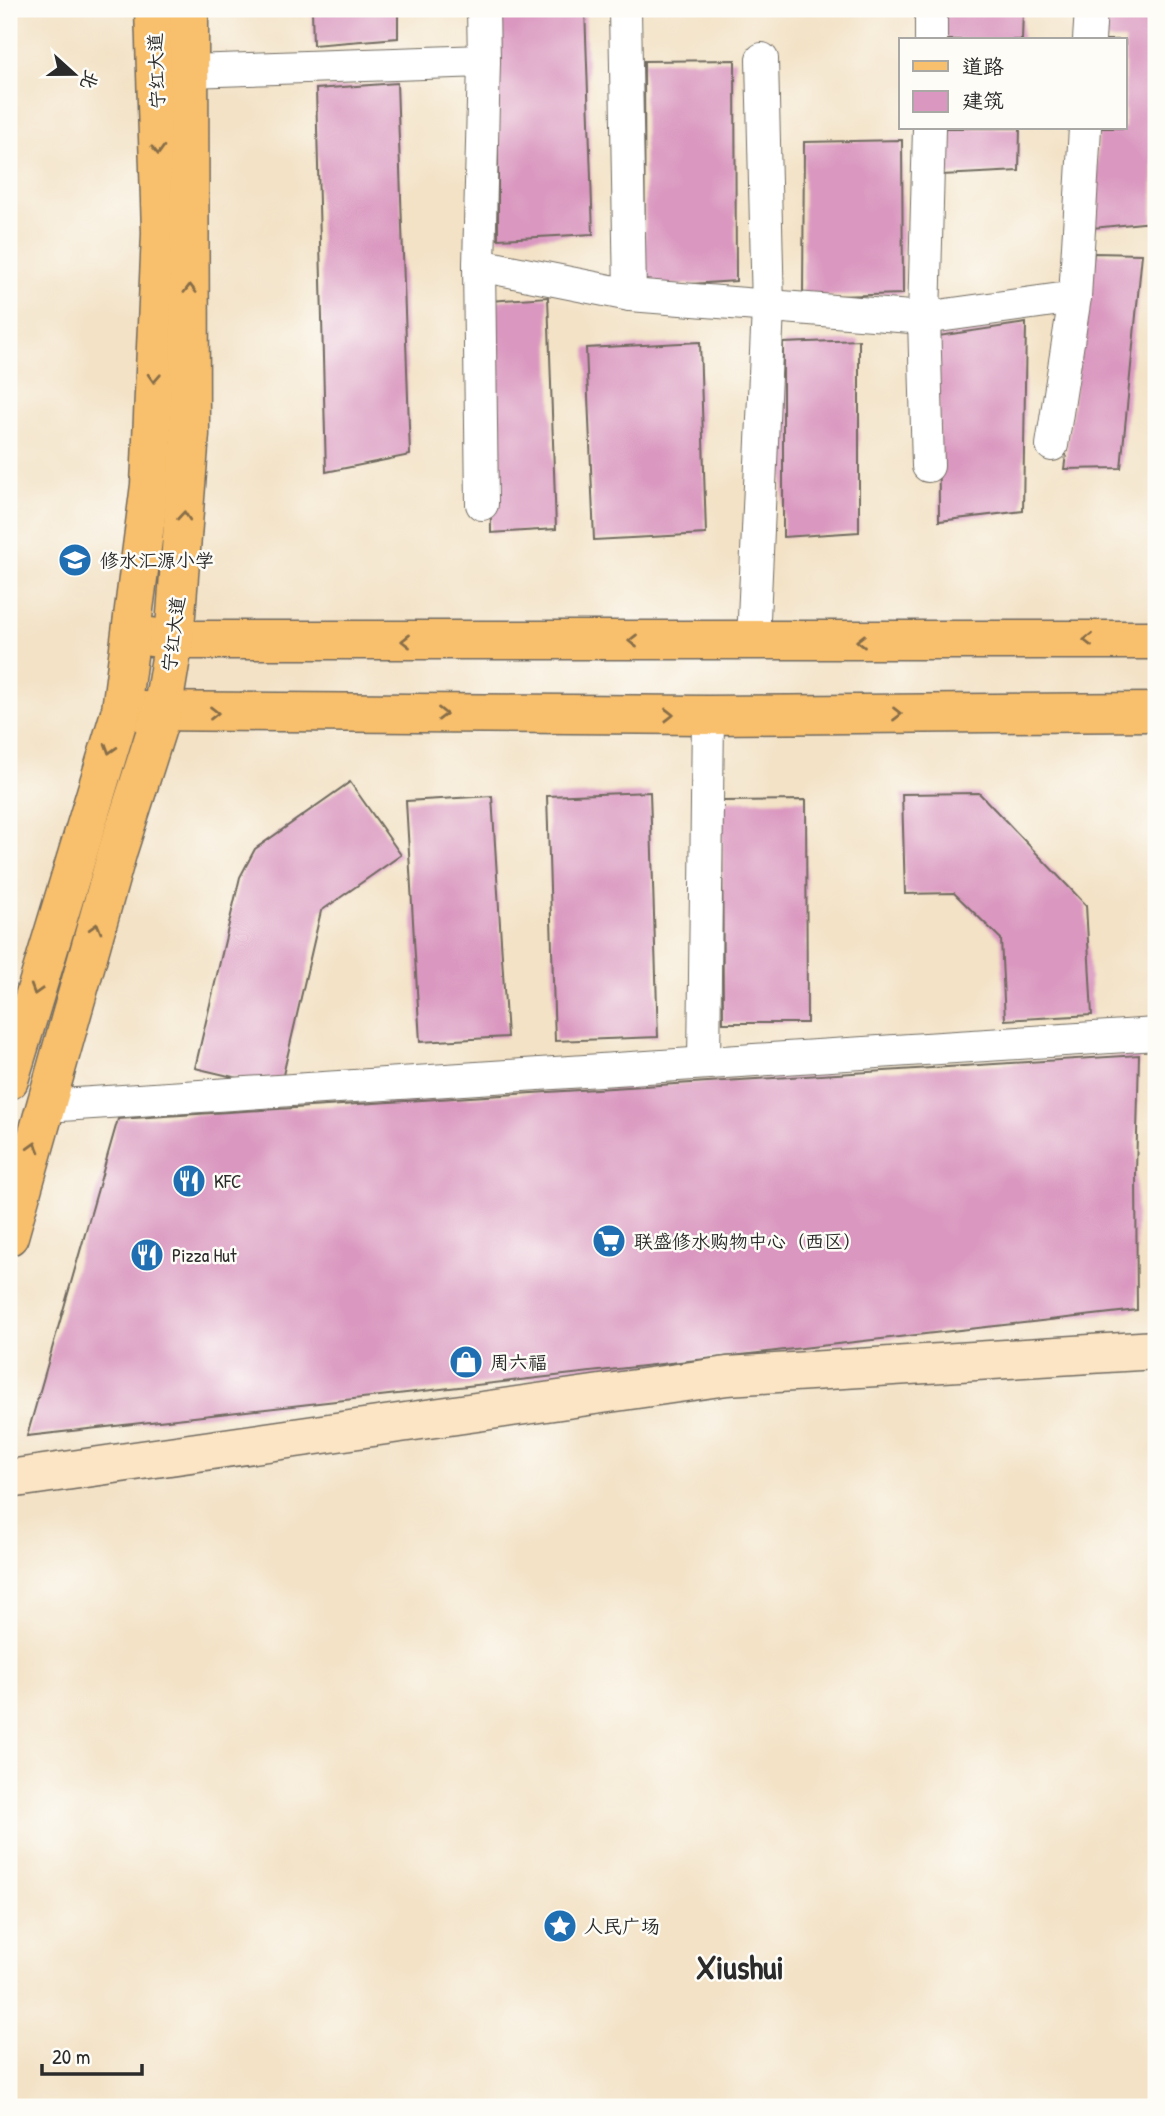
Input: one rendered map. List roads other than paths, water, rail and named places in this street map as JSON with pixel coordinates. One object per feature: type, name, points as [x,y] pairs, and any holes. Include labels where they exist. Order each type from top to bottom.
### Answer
[{"type":"main road","name":"宁红大道","points":[[9,1080],[121,710],[150,485],[161,233],[154,9]]},
{"type":"main road","name":"宁红大道","points":[[9,1236],[118,850],[162,712],[174,640],[191,433],[189,9]]},
{"type":"main road","points":[[131,635],[174,640],[1156,640]]},
{"type":"main road","points":[[121,710],[708,715],[1156,712]]},
{"type":"street","points":[[482,504],[479,265],[483,9]]},
{"type":"street","points":[[625,9],[629,295]]},
{"type":"street","points":[[1090,38],[1091,9]]},
{"type":"street","points":[[753,641],[768,308],[762,59]]},
{"type":"street","points":[[189,71],[484,61]]},
{"type":"street","points":[[928,466],[924,318],[929,130]]},
{"type":"street","points":[[1052,445],[1075,297],[1085,130]]},
{"type":"street","points":[[479,265],[629,295],[768,308],[924,318],[1075,297]]},
{"type":"street","points":[[704,1063],[708,715]]},
{"type":"street","points":[[46,1106],[1156,1034]]},
{"type":"street","points":[[9,1479],[727,1376],[1156,1350]]},
{"type":"place","name":"修水汇源小学","points":[[75,560]]},
{"type":"place","name":"KFC","points":[[189,1181]]},
{"type":"place","name":"联盛修水购物中心（西区）","points":[[609,1241]]},
{"type":"place","name":"Pizza Hut","points":[[147,1255]]},
{"type":"place","name":"周六福","points":[[466,1362]]},
{"type":"place","name":"人民广场","points":[[560,1926]]},
{"type":"district","name":"Xiushui","points":[[740,1967]]}]
